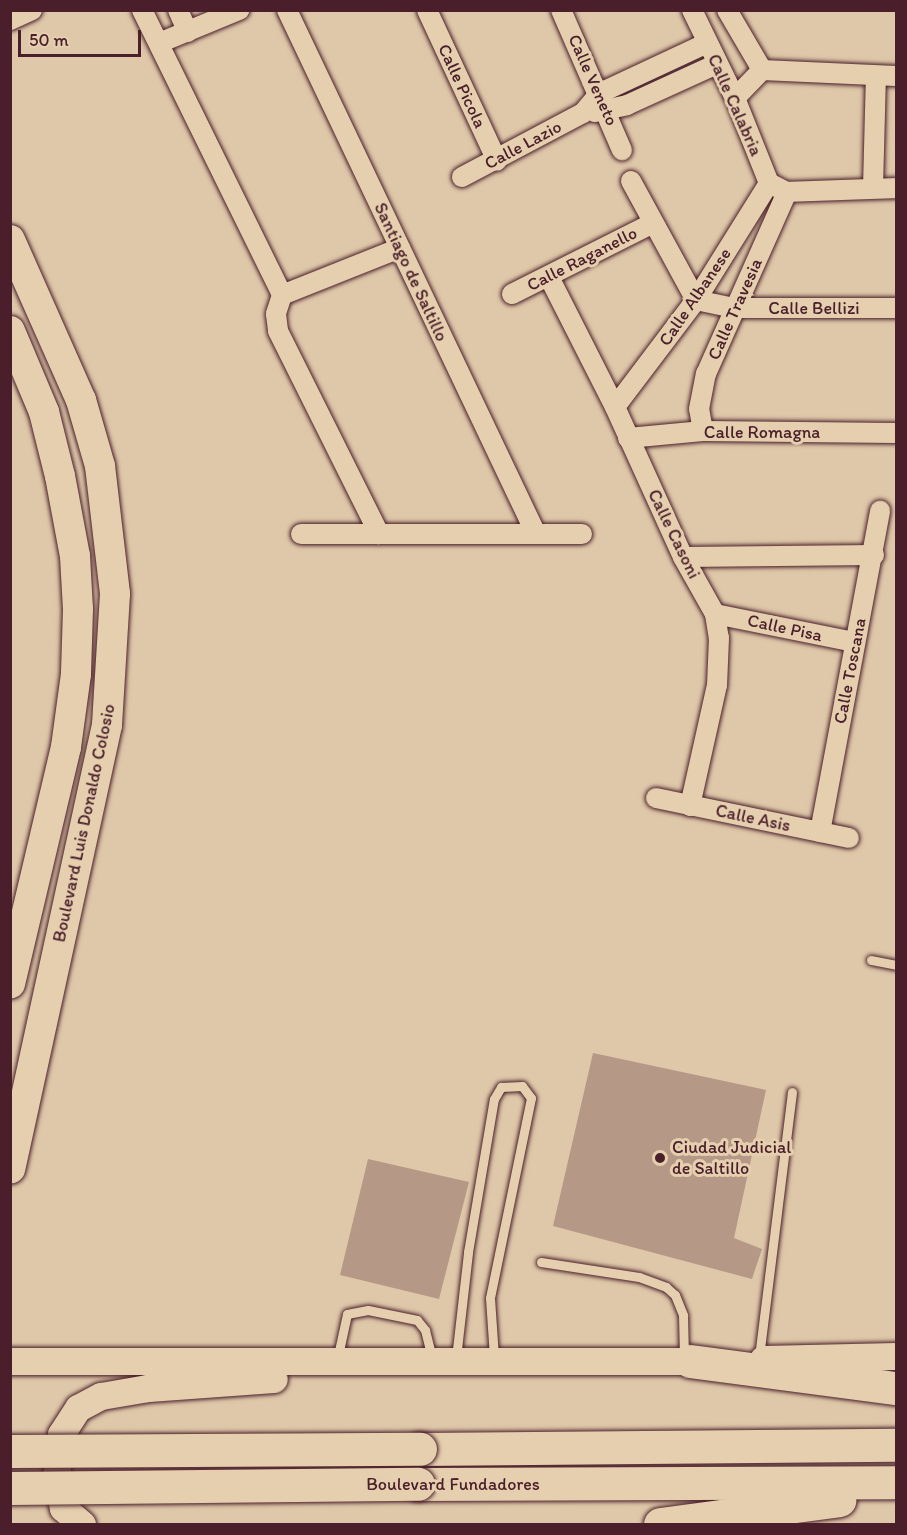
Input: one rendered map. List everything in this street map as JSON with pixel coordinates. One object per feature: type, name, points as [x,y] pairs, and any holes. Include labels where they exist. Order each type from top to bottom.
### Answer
[{"type":"highway","points":[[687,1361],[897,1388]]},
{"type":"highway","name":"Boulevard Fundadores","points":[[10,1451],[897,1445]]},
{"type":"highway","name":"Boulevard Fundadores","points":[[10,1488],[897,1482]]},
{"type":"highway","points":[[660,1524],[897,1491]]},
{"type":"main road","name":"Boulevard Luis Donaldo Colosio","points":[[10,240],[84,411],[102,476],[115,594],[107,725],[10,1169]]},
{"type":"main road","name":"Boulevard Luis Donaldo Colosio","points":[[10,331],[44,412],[60,476],[75,556],[78,609],[76,674],[66,747],[10,983]]},
{"type":"main road","points":[[10,1361],[495,1363],[897,1356]]},
{"type":"main road","points":[[82,1524],[63,1508],[56,1476],[65,1422],[85,1403],[101,1396],[148,1388],[348,1374],[436,1363]]},
{"type":"street","points":[[10,20],[32,10]]},
{"type":"street","points":[[142,10],[282,295],[276,314],[278,331],[379,534]]},
{"type":"street","points":[[177,10],[188,32]]},
{"type":"street","points":[[159,44],[239,10]]},
{"type":"street","name":"Santiago de Saltillo","points":[[287,10],[536,534]]},
{"type":"street","name":"Calle Picola","points":[[427,10],[497,161]]},
{"type":"street","name":"Calle Veneto","points":[[561,10],[604,102],[622,150]]},
{"type":"street","name":"Calle Calabria","points":[[692,10],[735,98],[769,183]]},
{"type":"street","name":"Calle Calabria","points":[[727,10],[762,70]]},
{"type":"street","name":"Calle Lazio","points":[[462,177],[497,161],[707,44]]},
{"type":"street","name":"Calle Lazio","points":[[604,102],[717,64]]},
{"type":"street","points":[[735,98],[762,70],[897,76]]},
{"type":"street","points":[[873,188],[876,76]]},
{"type":"street","points":[[631,181],[696,300]]},
{"type":"street","points":[[769,183],[787,192],[897,188]]},
{"type":"street","name":"Calle Albanese","points":[[615,407],[696,300],[769,183]]},
{"type":"street","name":"Calle Travesia","points":[[703,431],[699,409],[706,375],[787,192]]},
{"type":"street","name":"Calle Raganello","points":[[512,294],[653,223]]},
{"type":"street","points":[[282,295],[400,248]]},
{"type":"street","name":"Calle Casoni","points":[[549,277],[615,407],[683,557],[715,614],[719,638],[717,685],[690,806]]},
{"type":"street","name":"Calle Bellizi","points":[[696,300],[735,308],[897,308]]},
{"type":"street","name":"Calle Romagna","points":[[628,438],[703,431],[897,433]]},
{"type":"street","name":"Calle Toscana","points":[[820,832],[854,642],[874,555],[880,511]]},
{"type":"street","points":[[301,534],[582,534]]},
{"type":"street","points":[[683,557],[874,555]]},
{"type":"street","name":"Calle Pisa","points":[[715,614],[854,642]]},
{"type":"street","name":"Calle Asis","points":[[656,798],[849,838]]},
{"type":"lane","points":[[871,960],[897,965]]},
{"type":"lane","points":[[436,1363],[468,1252],[494,1099],[501,1087],[522,1086],[531,1098],[490,1298],[489,1326],[495,1363]]},
{"type":"lane","points":[[759,1360],[792,1092]]},
{"type":"lane","points":[[541,1262],[639,1277],[666,1287],[675,1295],[683,1315],[687,1361]]},
{"type":"lane","points":[[337,1363],[347,1314],[368,1310],[417,1320],[425,1330],[436,1363]]},
{"type":"building","name":"Ciudad Judicial de Saltillo","points":[[593,1053],[766,1090],[734,1238],[762,1249],[752,1279],[553,1226]]},
{"type":"building","points":[[368,1159],[469,1182],[439,1299],[340,1275]]},
{"type":"place","name":"Ciudad Judicial de Saltillo","points":[[660,1158]]}]
